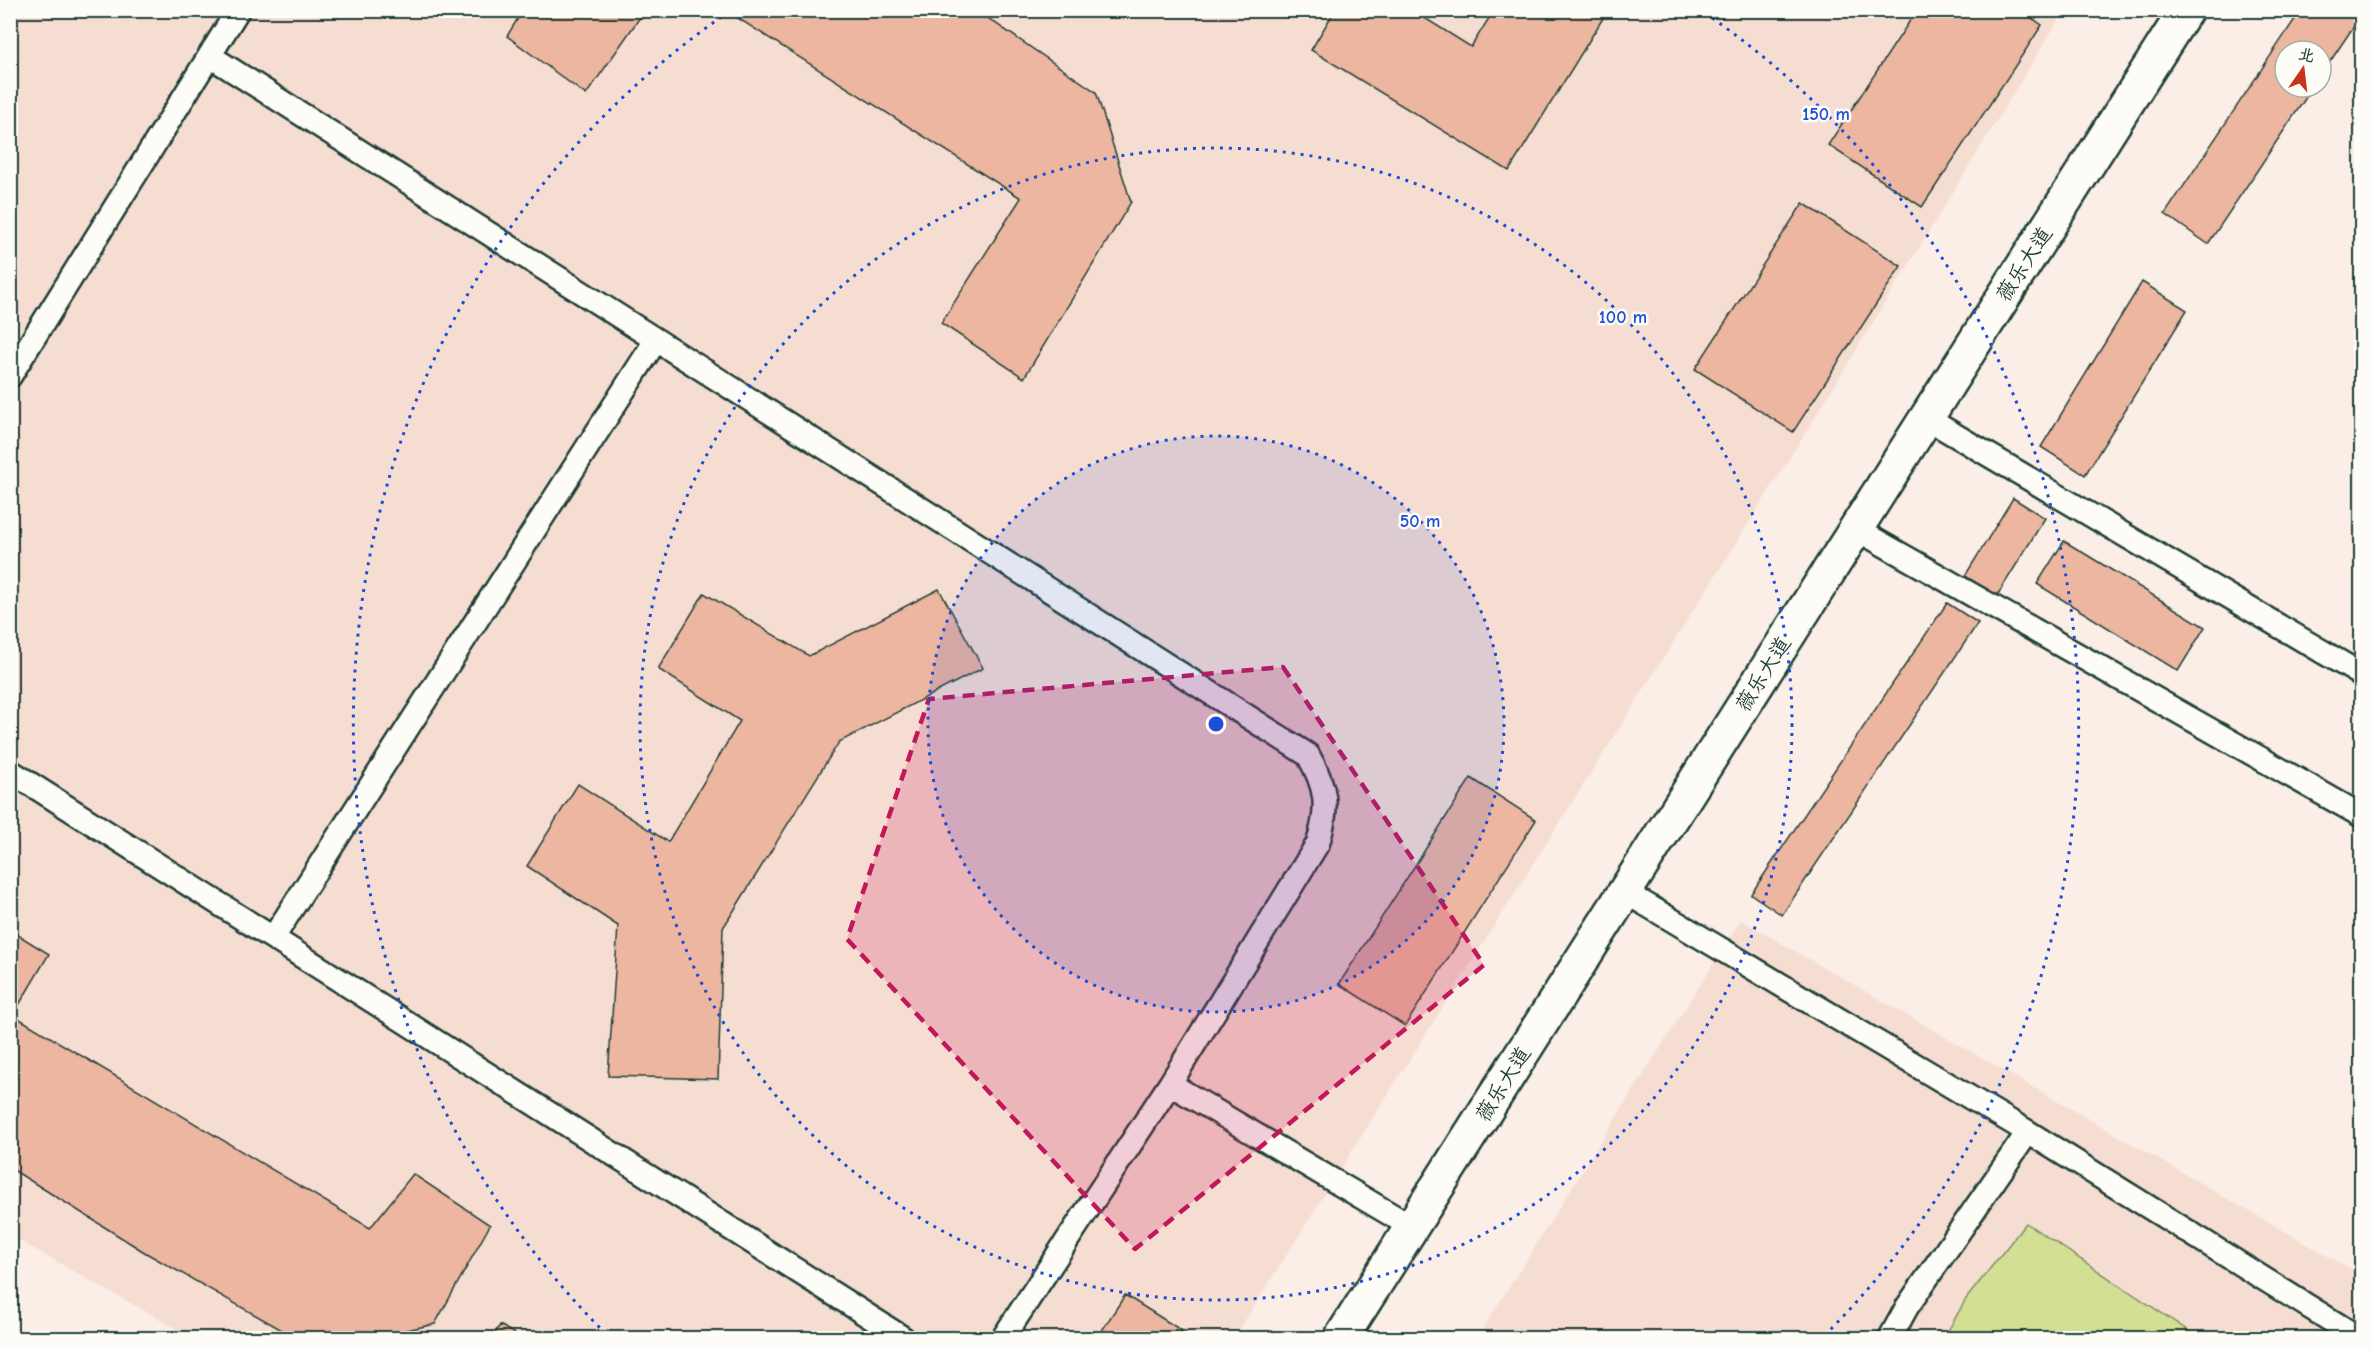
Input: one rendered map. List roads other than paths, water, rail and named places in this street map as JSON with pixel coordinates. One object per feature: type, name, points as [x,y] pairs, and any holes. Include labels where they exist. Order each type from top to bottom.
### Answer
[{"type":"main road","name":"薇乐大道","points":[[1341,1338],[2186,10]]},
{"type":"lane","points":[[10,376],[238,10]]},
{"type":"lane","points":[[210,56],[1308,755],[1320,775],[1326,798],[1325,821],[1318,843],[1170,1084],[1003,1338]]},
{"type":"lane","points":[[273,938],[656,340]]},
{"type":"lane","points":[[1926,418],[2361,675]]},
{"type":"lane","points":[[1856,529],[2361,816]]},
{"type":"lane","points":[[10,771],[903,1338]]},
{"type":"lane","points":[[1625,892],[2028,1132],[2359,1338]]},
{"type":"lane","points":[[1170,1084],[1412,1227]]},
{"type":"lane","points":[[1890,1338],[1907,1307],[2028,1132]]}]
